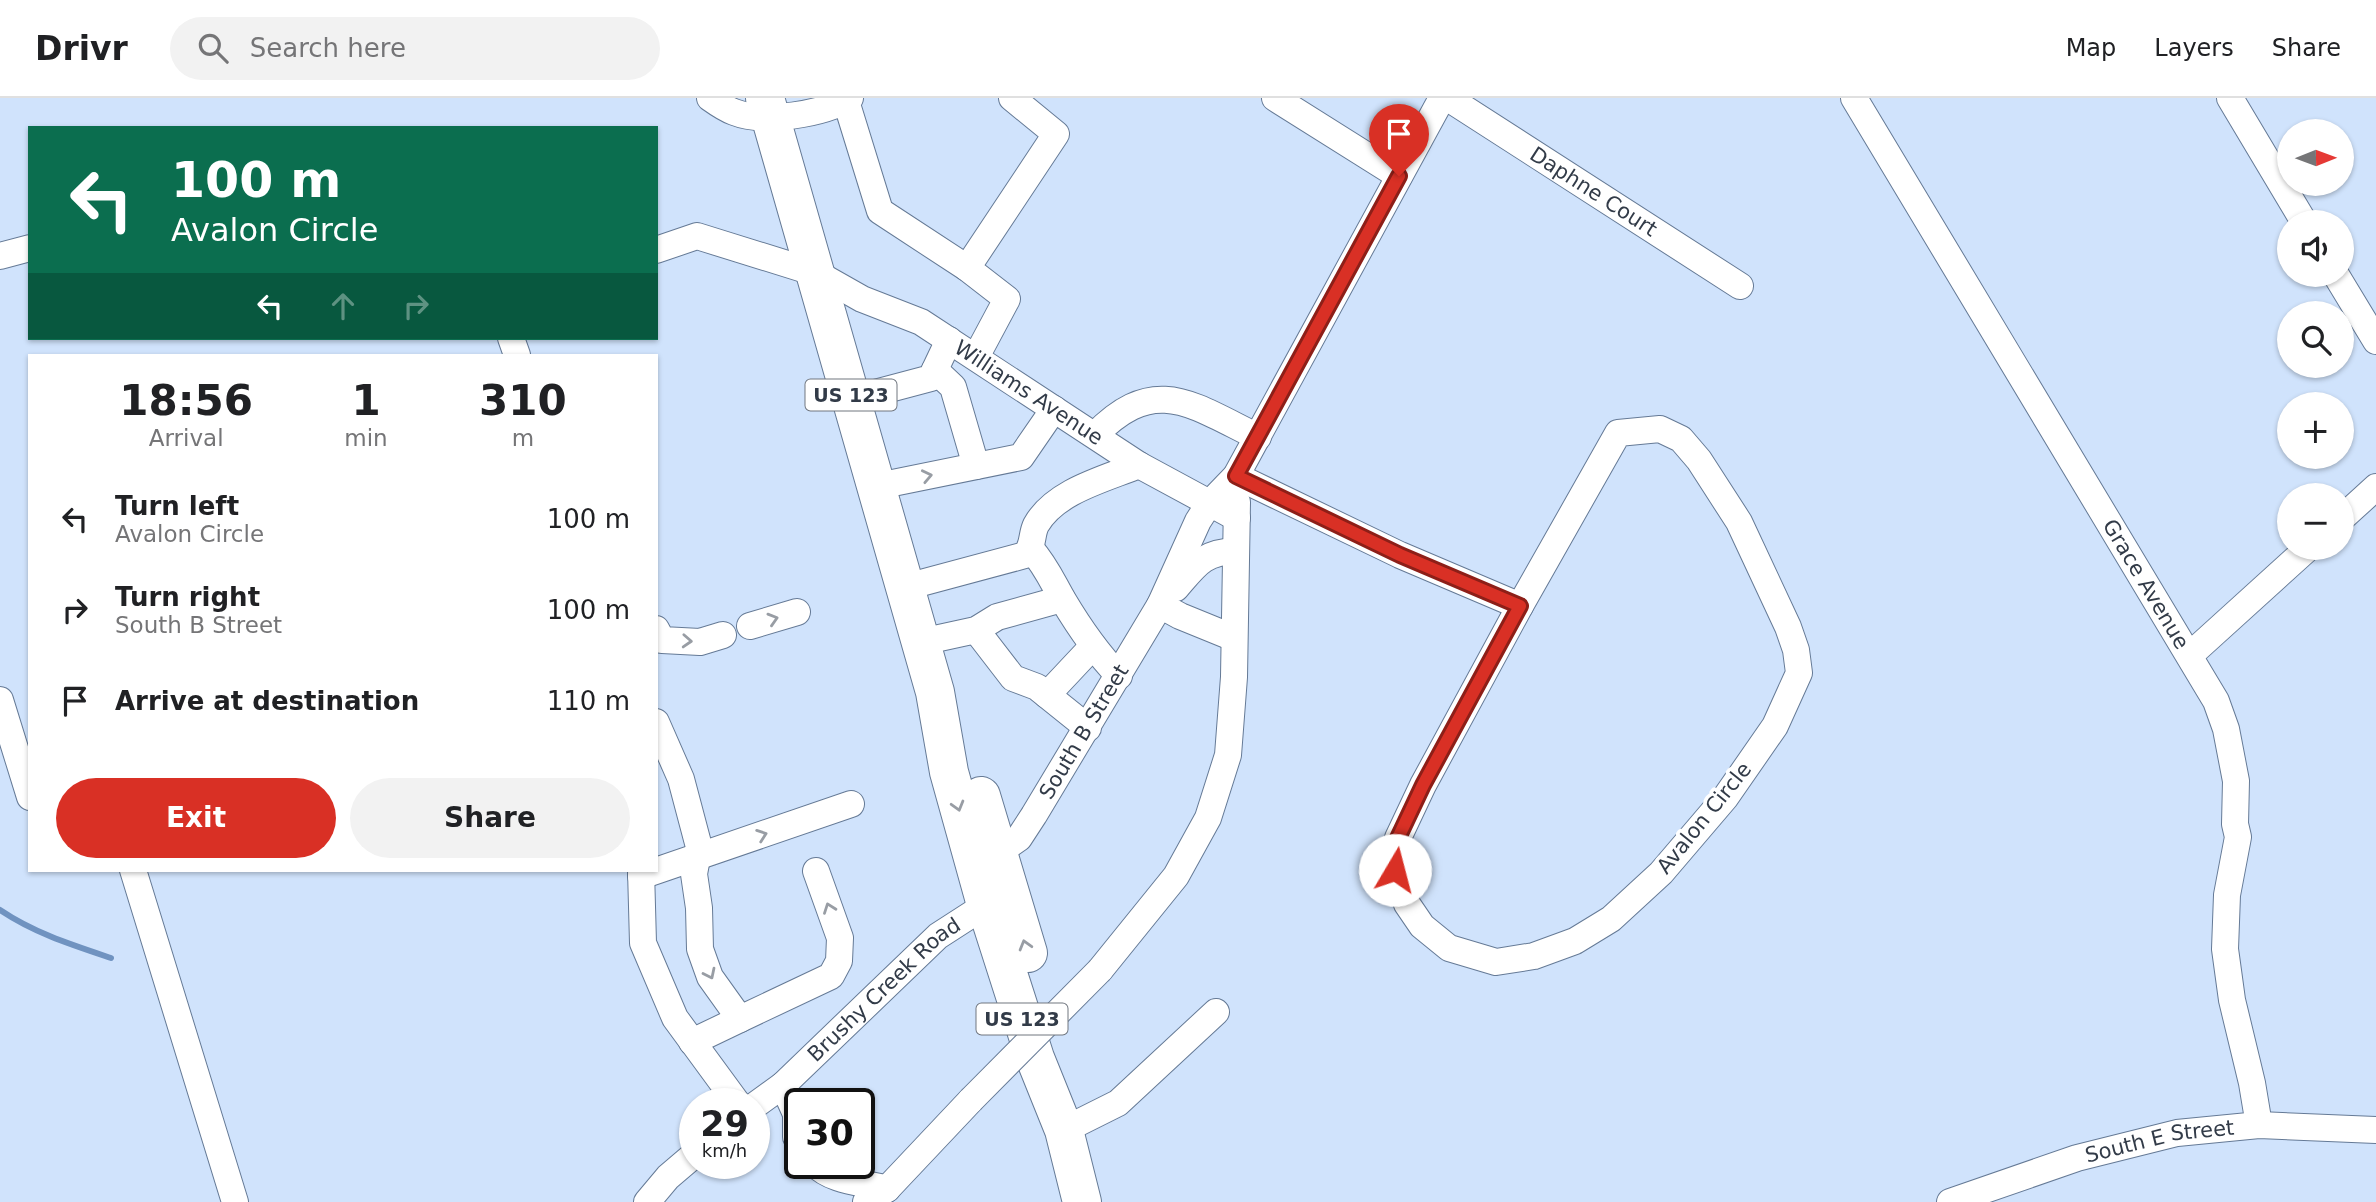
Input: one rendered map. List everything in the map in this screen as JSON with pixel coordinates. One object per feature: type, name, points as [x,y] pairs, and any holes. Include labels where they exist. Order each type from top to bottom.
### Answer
[{"type":"highway","name":"US 123","points":[[768,108],[935,692],[948,772],[986,905],[1035,1058],[1064,1130],[1082,1202]]},
{"type":"highway","name":"US 123","points":[[935,692],[972,768],[999,852],[1061,1071],[1064,1130]]},
{"type":"street","points":[[710,98],[735,113],[768,108],[824,110],[848,99],[880,211],[967,268],[1007,299],[976,357]]},
{"type":"street","points":[[967,268],[1056,134],[1012,98]]},
{"type":"street","points":[[1275,98],[1399,176]]},
{"type":"street","name":"South B Street","points":[[999,852],[1019,838],[1119,676],[1160,605],[1209,504],[1236,476],[1442,98]]},
{"type":"street","name":"Daphne Court","points":[[1448,98],[1740,286]]},
{"type":"street","points":[[2230,98],[2297,210]]},
{"type":"street","name":"Grace Avenue","points":[[1862,101],[2216,701],[2226,729],[2236,781],[2235,824],[2238,837],[2227,895],[2225,949],[2232,1000],[2259,1125]]},
{"type":"street","name":"Williams Avenue","points":[[658,249],[697,236],[817,273],[862,299],[921,323],[1139,464],[1237,518]]},
{"type":"street","points":[[0,256],[28,249]]},
{"type":"street","points":[[2343,287],[2376,341]]},
{"type":"street","points":[[852,400],[931,378],[949,340]]},
{"type":"street","points":[[935,370],[953,387],[976,466]]},
{"type":"street","points":[[1095,435],[1113,416],[1126,409],[1151,399],[1166,398],[1222,419],[1258,437]]},
{"type":"street","points":[[878,486],[1021,457],[1054,409]]},
{"type":"street","name":"Avalon Circle","points":[[1660,429],[1681,439],[1699,460],[1739,522],[1788,627],[1800,673],[1776,726],[1740,778],[1661,873],[1611,919],[1575,941],[1534,956],[1496,962],[1449,948],[1422,926],[1407,904],[1395,870],[1398,838],[1423,785],[1520,606],[1618,433],[1660,429]]},
{"type":"street","points":[[906,587],[1026,555],[1031,549],[1036,526],[1055,503],[1139,464]]},
{"type":"street","points":[[841,1179],[865,1182],[877,1195],[1100,971],[1176,876],[1208,818],[1228,755],[1234,638],[1236,476],[1400,555],[1520,606]]},
{"type":"street","points":[[2354,507],[2376,486]]},
{"type":"street","points":[[1031,549],[1045,566],[1062,599],[1093,646],[1119,676]]},
{"type":"street","name":"South B Street","points":[[1160,605],[1199,562],[1216,552],[1236,551]]},
{"type":"street","points":[[2190,655],[2295,560]]},
{"type":"street","points":[[921,642],[976,630],[997,617],[1062,599]]},
{"type":"street","points":[[1160,605],[1234,638]]},
{"type":"street","points":[[750,626],[796,612]]},
{"type":"street","points":[[976,630],[1013,678],[1037,687],[1088,728]]},
{"type":"street","points":[[658,633],[662,640],[700,642],[723,635]]},
{"type":"street","points":[[1047,695],[1093,646]]},
{"type":"street","points":[[0,700],[28,791]]},
{"type":"street","points":[[658,727],[676,769],[699,847],[694,874],[699,908],[700,949],[710,977],[740,1019]]},
{"type":"street","points":[[658,868],[851,804]]},
{"type":"street","points":[[692,1042],[831,976],[839,961],[840,938],[816,871]]},
{"type":"street","points":[[134,872],[236,1202]]},
{"type":"street","points":[[641,873],[643,943],[675,1018],[726,1088]]},
{"type":"street","name":"Brushy Creek Road","points":[[770,1095],[783,1086],[938,936],[986,905]]},
{"type":"street","points":[[1064,1130],[1118,1103],[1216,1012]]},
{"type":"street","name":"South E Street","points":[[1950,1202],[2077,1157],[2177,1132],[2259,1125],[2376,1130]]},
{"type":"street","points":[[647,1202],[679,1168]]},
{"type":"waterway","points":[[0,910],[40,932],[111,958]]},
{"type":"route","points":[[1395,870],[1398,838],[1423,785],[1520,606],[1400,555],[1236,476],[1399,176]]}]
